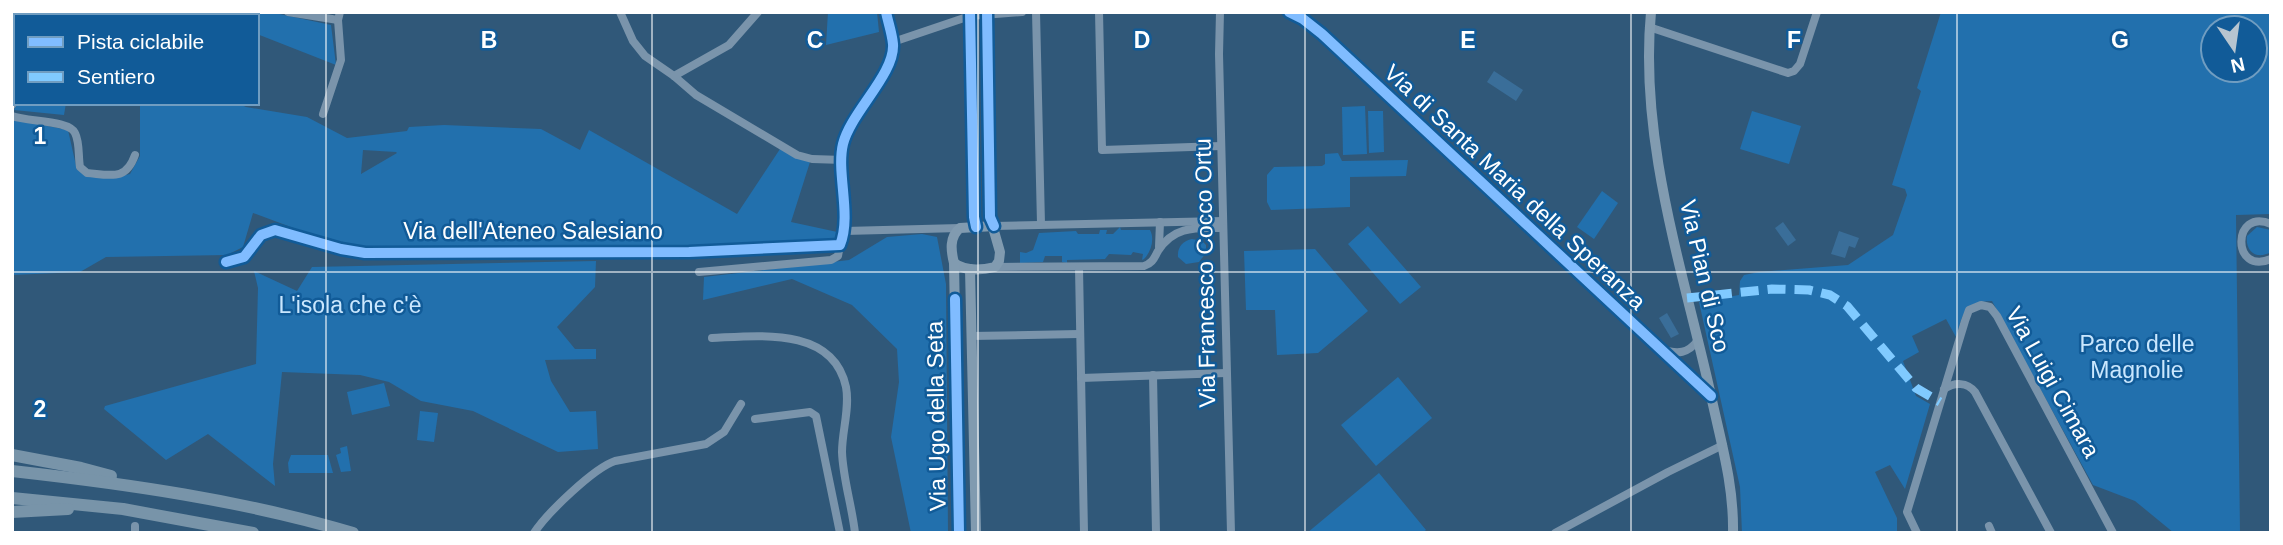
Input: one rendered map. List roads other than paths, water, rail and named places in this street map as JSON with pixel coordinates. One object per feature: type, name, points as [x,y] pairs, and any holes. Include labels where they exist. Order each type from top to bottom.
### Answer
[{"type":"main road","points":[[12,455],[81,468],[148,487]]},
{"type":"main road","points":[[12,471],[148,487],[253,507],[353,533]]},
{"type":"main road","points":[[12,498],[111,507],[253,533]]},
{"type":"main road","points":[[12,512],[111,507]]},
{"type":"street","points":[[289,12],[339,16],[341,60],[323,114]]},
{"type":"street","points":[[620,12],[641,53],[696,94],[797,155],[812,159],[843,160]]},
{"type":"street","points":[[674,76],[724,49],[738,37],[758,12]]},
{"type":"street","points":[[699,272],[827,261],[838,256],[845,230],[845,139],[890,61],[893,42],[886,12]]},
{"type":"street","points":[[893,42],[970,14],[1021,12]]},
{"type":"street","points":[[1036,12],[1041,225]]},
{"type":"street","points":[[1099,12],[1102,150],[1221,146]]},
{"type":"street","name":"Via Francesco Cocco Ortu","points":[[1220,12],[1231,533]]},
{"type":"street","name":"Via di Santa Maria della Speranza","points":[[1289,12],[1303,19],[1328,39],[1711,396]]},
{"type":"street","name":"Via Pian di Sco","points":[[1651,12],[1648,79],[1654,134],[1672,230],[1723,445],[1732,493],[1733,533]]},
{"type":"street","points":[[1649,27],[1791,72],[1800,64],[1817,12]]},
{"type":"street","points":[[987,13],[990,217],[1000,252],[995,267]]},
{"type":"street","points":[[970,14],[976,227]]},
{"type":"street","points":[[12,116],[31,121],[60,123],[72,128],[77,138],[79,167],[87,173],[124,173],[130,169],[135,155]]},
{"type":"street","points":[[1158,250],[1160,222]]},
{"type":"street","points":[[845,230],[1160,222],[1223,224]]},
{"type":"street","points":[[2271,224],[2252,223],[2241,239],[2243,252],[2247,257],[2260,262],[2271,259]]},
{"type":"street","points":[[960,228],[954,234],[952,242],[954,263],[970,270],[995,267],[1143,266],[1152,262],[1158,250],[1180,230],[1223,224]]},
{"type":"street","name":"Via dell'Ateneo Salesiano","points":[[226,262],[244,257],[261,235],[275,230],[365,253],[689,251],[840,245]]},
{"type":"street","name":"Via Ugo della Seta","points":[[954,263],[959,533]]},
{"type":"street","points":[[1079,268],[1084,533]]},
{"type":"street","name":"Via Ugo della Seta","points":[[970,270],[975,533]]},
{"type":"street","name":"Via Luigi Cimara","points":[[1917,533],[1907,512],[1968,313],[1977,305],[1987,306],[1997,316],[2113,533]]},
{"type":"street","points":[[971,336],[1079,334]]},
{"type":"street","points":[[712,338],[764,335],[789,338],[818,348],[834,362],[846,387],[842,454],[855,533]]},
{"type":"street","points":[[1659,350],[1683,353],[1690,350],[1698,340]]},
{"type":"street","points":[[1081,378],[1226,373]]},
{"type":"street","points":[[1153,375],[1157,533]]},
{"type":"street","points":[[1944,389],[1960,384],[1973,389],[2051,533]]},
{"type":"street","points":[[534,533],[601,467],[615,461],[706,444],[724,432],[741,404]]},
{"type":"street","points":[[755,419],[810,412],[816,416],[840,533]]},
{"type":"street","points":[[1555,533],[1723,445]]},
{"type":"park label","name":"L'isola che c'è","points":[[350,305]]},
{"type":"park label","name":"Parco delle Magnolie","points":[[2137,357]]}]
